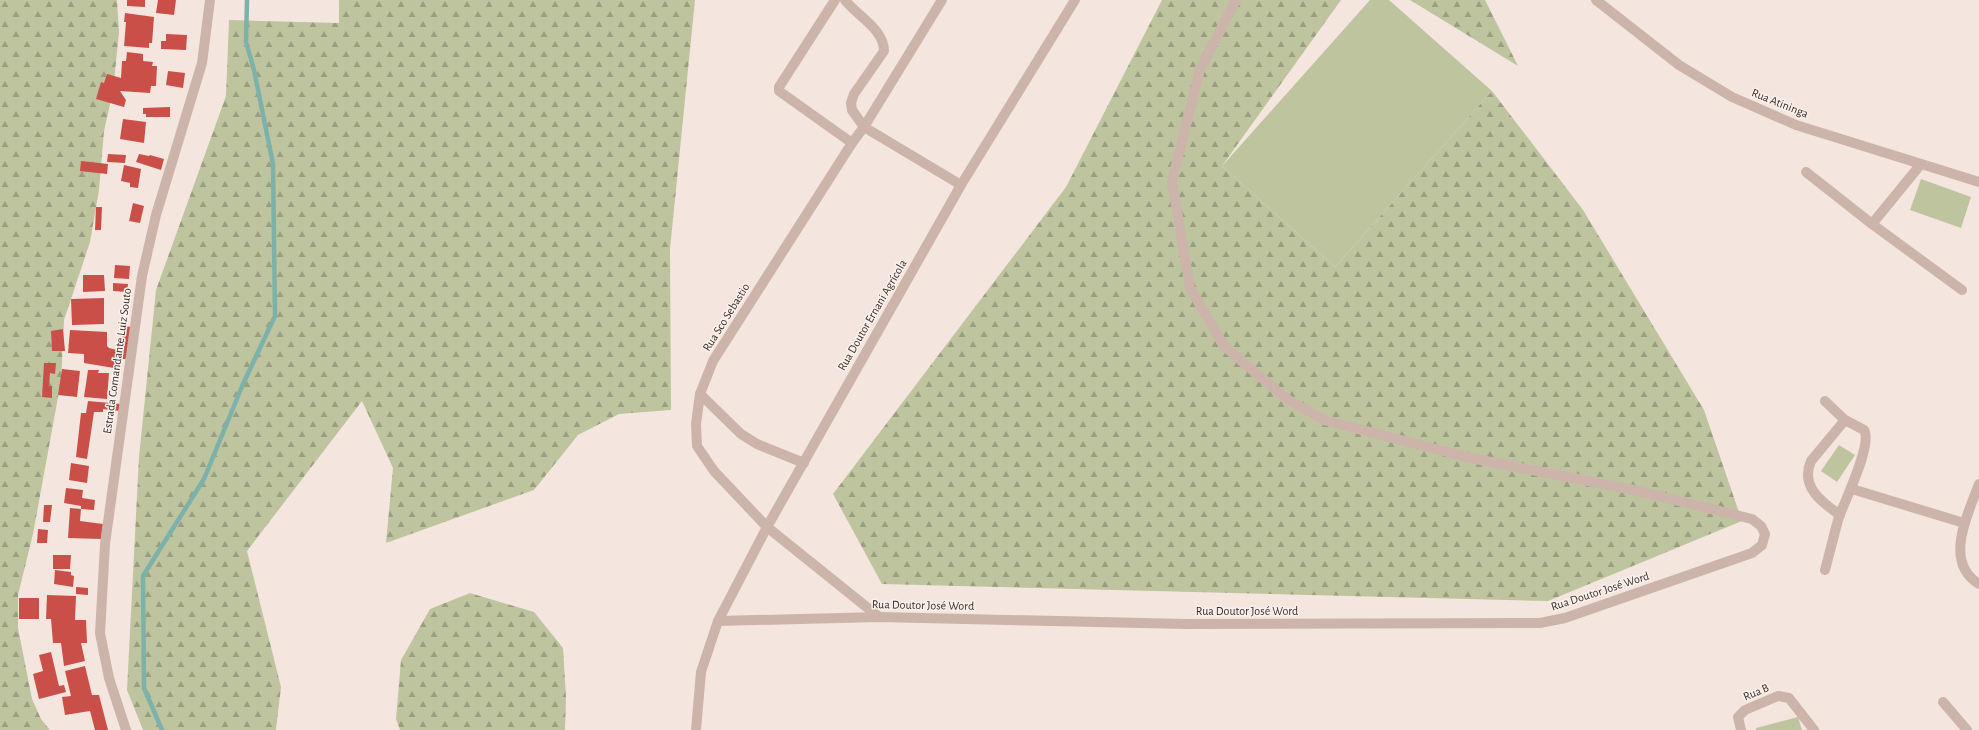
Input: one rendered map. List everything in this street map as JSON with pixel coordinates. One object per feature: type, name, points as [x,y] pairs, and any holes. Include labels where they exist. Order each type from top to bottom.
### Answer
[{"type":"street","name":"Estrada Comandante Luiz Souto","points":[[126,730],[109,678],[100,633],[105,544],[142,276],[156,215],[202,63],[210,0]]},
{"type":"street","points":[[836,0],[779,87],[779,91],[852,143]]},
{"type":"street","points":[[845,0],[879,35],[884,43],[884,51],[854,94],[851,103],[852,110],[864,127],[961,185]]},
{"type":"street","name":"Rua Sco Sebastio","points":[[879,617],[767,527],[714,471],[697,446],[696,424],[700,394],[713,361],[852,143],[864,127],[942,0]]},
{"type":"street","name":"Rua Doutor Ernani Agrícola","points":[[696,730],[701,672],[718,621],[767,527],[961,185],[1075,0]]},
{"type":"street","name":"Rua Doutor José Word","points":[[718,621],[879,617],[1186,624],[1540,623],[1565,618],[1752,553],[1762,545],[1765,534],[1761,526],[1752,518],[1634,490],[1466,457],[1324,420],[1287,399],[1224,346],[1190,288],[1172,181],[1200,69],[1236,0]]},
{"type":"street","name":"Rua Atininga","points":[[1596,0],[1679,65],[1732,97],[1796,125],[1979,182]]},
{"type":"street","points":[[1872,224],[1921,164]]},
{"type":"street","points":[[1806,172],[1872,224],[1962,290]]},
{"type":"street","points":[[700,394],[741,434],[757,444],[804,463]]},
{"type":"street","points":[[1825,401],[1845,420],[1864,430],[1867,435],[1852,489],[1840,515],[1825,570]]},
{"type":"street","points":[[1840,515],[1819,500],[1811,488],[1808,478],[1808,469],[1811,461],[1845,420]]},
{"type":"street","points":[[1979,484],[1964,523],[1960,557],[1967,574],[1971,579],[1979,584]]},
{"type":"street","points":[[1852,489],[1964,523]]},
{"type":"street","name":"Rua B","points":[[1741,730],[1738,717],[1745,710],[1778,696],[1788,698],[1814,730]]},
{"type":"street","points":[[1943,702],[1967,730]]},
{"type":"green space","points":[[0,0],[117,0],[119,32],[113,91],[104,131],[99,190],[90,242],[64,320],[61,381],[33,534],[18,595],[18,628],[32,699],[41,719],[50,730],[0,730]]},
{"type":"green space","points":[[339,0],[695,0],[670,249],[671,410],[619,414],[578,435],[534,490],[386,543],[393,468],[362,401],[247,551],[281,687],[276,730],[143,730],[127,690],[139,457],[156,290],[226,96],[229,20],[339,23]]},
{"type":"green space","points":[[1162,0],[1341,0],[1222,166],[1335,267],[1492,91],[1583,210],[1704,410],[1742,521],[1548,601],[882,584],[833,494],[1066,187]]},
{"type":"green space","points":[[1370,0],[1389,0],[1492,91],[1335,267],[1222,166]]},
{"type":"green space","points":[[1410,0],[1485,0],[1518,66]]},
{"type":"green space","points":[[1921,179],[1971,197],[1961,228],[1910,210]]},
{"type":"green space","points":[[1839,445],[1855,455],[1837,482],[1821,471]]},
{"type":"green space","points":[[470,593],[534,612],[563,648],[566,697],[565,730],[400,730],[396,719],[401,660],[430,609]]},
{"type":"green space","points":[[1798,717],[1802,730],[1756,730],[1756,728]]},
{"type":"building","points":[[127,0],[145,0],[145,7],[127,6]]},
{"type":"building","points":[[158,0],[176,0],[174,15],[156,13]]},
{"type":"building","points":[[125,13],[154,17],[152,43],[149,43],[149,48],[124,46],[126,22],[124,22]]},
{"type":"building","points":[[166,34],[187,35],[186,50],[161,49],[161,41],[166,41]]},
{"type":"building","points":[[127,52],[143,54],[143,61],[153,62],[152,66],[157,66],[156,86],[151,86],[150,93],[120,91],[126,100],[124,107],[96,99],[101,82],[104,83],[107,74],[121,78],[122,61],[126,61]]},
{"type":"building","points":[[168,71],[185,73],[183,88],[166,85]]},
{"type":"building","points":[[170,107],[170,117],[146,117],[146,114],[143,114],[143,108]]},
{"type":"building","points":[[123,119],[146,122],[144,143],[120,139]]},
{"type":"building","points":[[108,154],[126,155],[125,163],[107,162]]},
{"type":"building","points":[[139,154],[164,159],[161,170],[136,162]]},
{"type":"building","points":[[81,161],[108,164],[107,174],[80,171]]},
{"type":"building","points":[[124,165],[141,169],[138,188],[130,187],[130,183],[121,181]]},
{"type":"building","points":[[133,203],[144,206],[140,223],[129,221]]},
{"type":"building","points":[[96,207],[102,207],[101,230],[95,230]]},
{"type":"building","points":[[115,265],[130,266],[129,279],[114,278]]},
{"type":"building","points":[[83,275],[104,275],[105,291],[83,292]]},
{"type":"building","points":[[113,283],[128,284],[127,292],[113,291]]},
{"type":"building","points":[[104,298],[104,324],[72,325],[71,299]]},
{"type":"building","points":[[124,326],[131,327],[128,359],[120,359],[120,369],[84,363],[84,354],[68,353],[70,330],[107,332],[107,346],[109,348],[121,351]]},
{"type":"building","points":[[63,329],[65,351],[52,351],[51,331]]},
{"type":"building","points":[[44,363],[56,363],[55,374],[50,373],[49,386],[52,386],[52,398],[42,397]]},
{"type":"building","points":[[62,369],[80,371],[77,397],[58,395]]},
{"type":"building","points":[[88,370],[99,370],[98,373],[109,373],[107,399],[84,397]]},
{"type":"building","points":[[88,401],[121,404],[120,411],[103,409],[103,412],[94,412],[87,459],[76,457],[81,413],[86,413]]},
{"type":"building","points":[[71,463],[89,466],[87,483],[69,480]]},
{"type":"building","points":[[66,488],[83,490],[82,498],[95,500],[94,510],[81,509],[81,506],[64,503]]},
{"type":"building","points":[[44,505],[52,505],[50,522],[43,522]]},
{"type":"building","points":[[70,508],[81,509],[80,521],[103,524],[101,539],[68,538]]},
{"type":"building","points":[[38,529],[48,530],[47,543],[37,543]]},
{"type":"building","points":[[53,555],[71,555],[70,569],[53,569]]},
{"type":"building","points":[[55,570],[71,572],[71,575],[74,576],[73,587],[54,584]]},
{"type":"building","points":[[76,587],[88,588],[88,595],[76,594]]},
{"type":"building","points":[[47,595],[76,596],[75,620],[86,620],[87,643],[81,643],[85,661],[64,666],[61,643],[53,643],[51,619],[46,619]]},
{"type":"building","points":[[19,598],[39,598],[39,619],[19,619]]},
{"type":"building","points":[[51,652],[59,686],[64,685],[66,692],[39,699],[33,674],[43,671],[39,655]]},
{"type":"building","points":[[85,666],[92,695],[99,695],[108,730],[95,730],[90,711],[65,715],[62,697],[71,696],[65,671]]},
{"type":"waterway","points":[[162,730],[144,688],[143,576],[204,479],[243,384],[275,316],[273,164],[254,70],[246,42],[247,0]]}]
